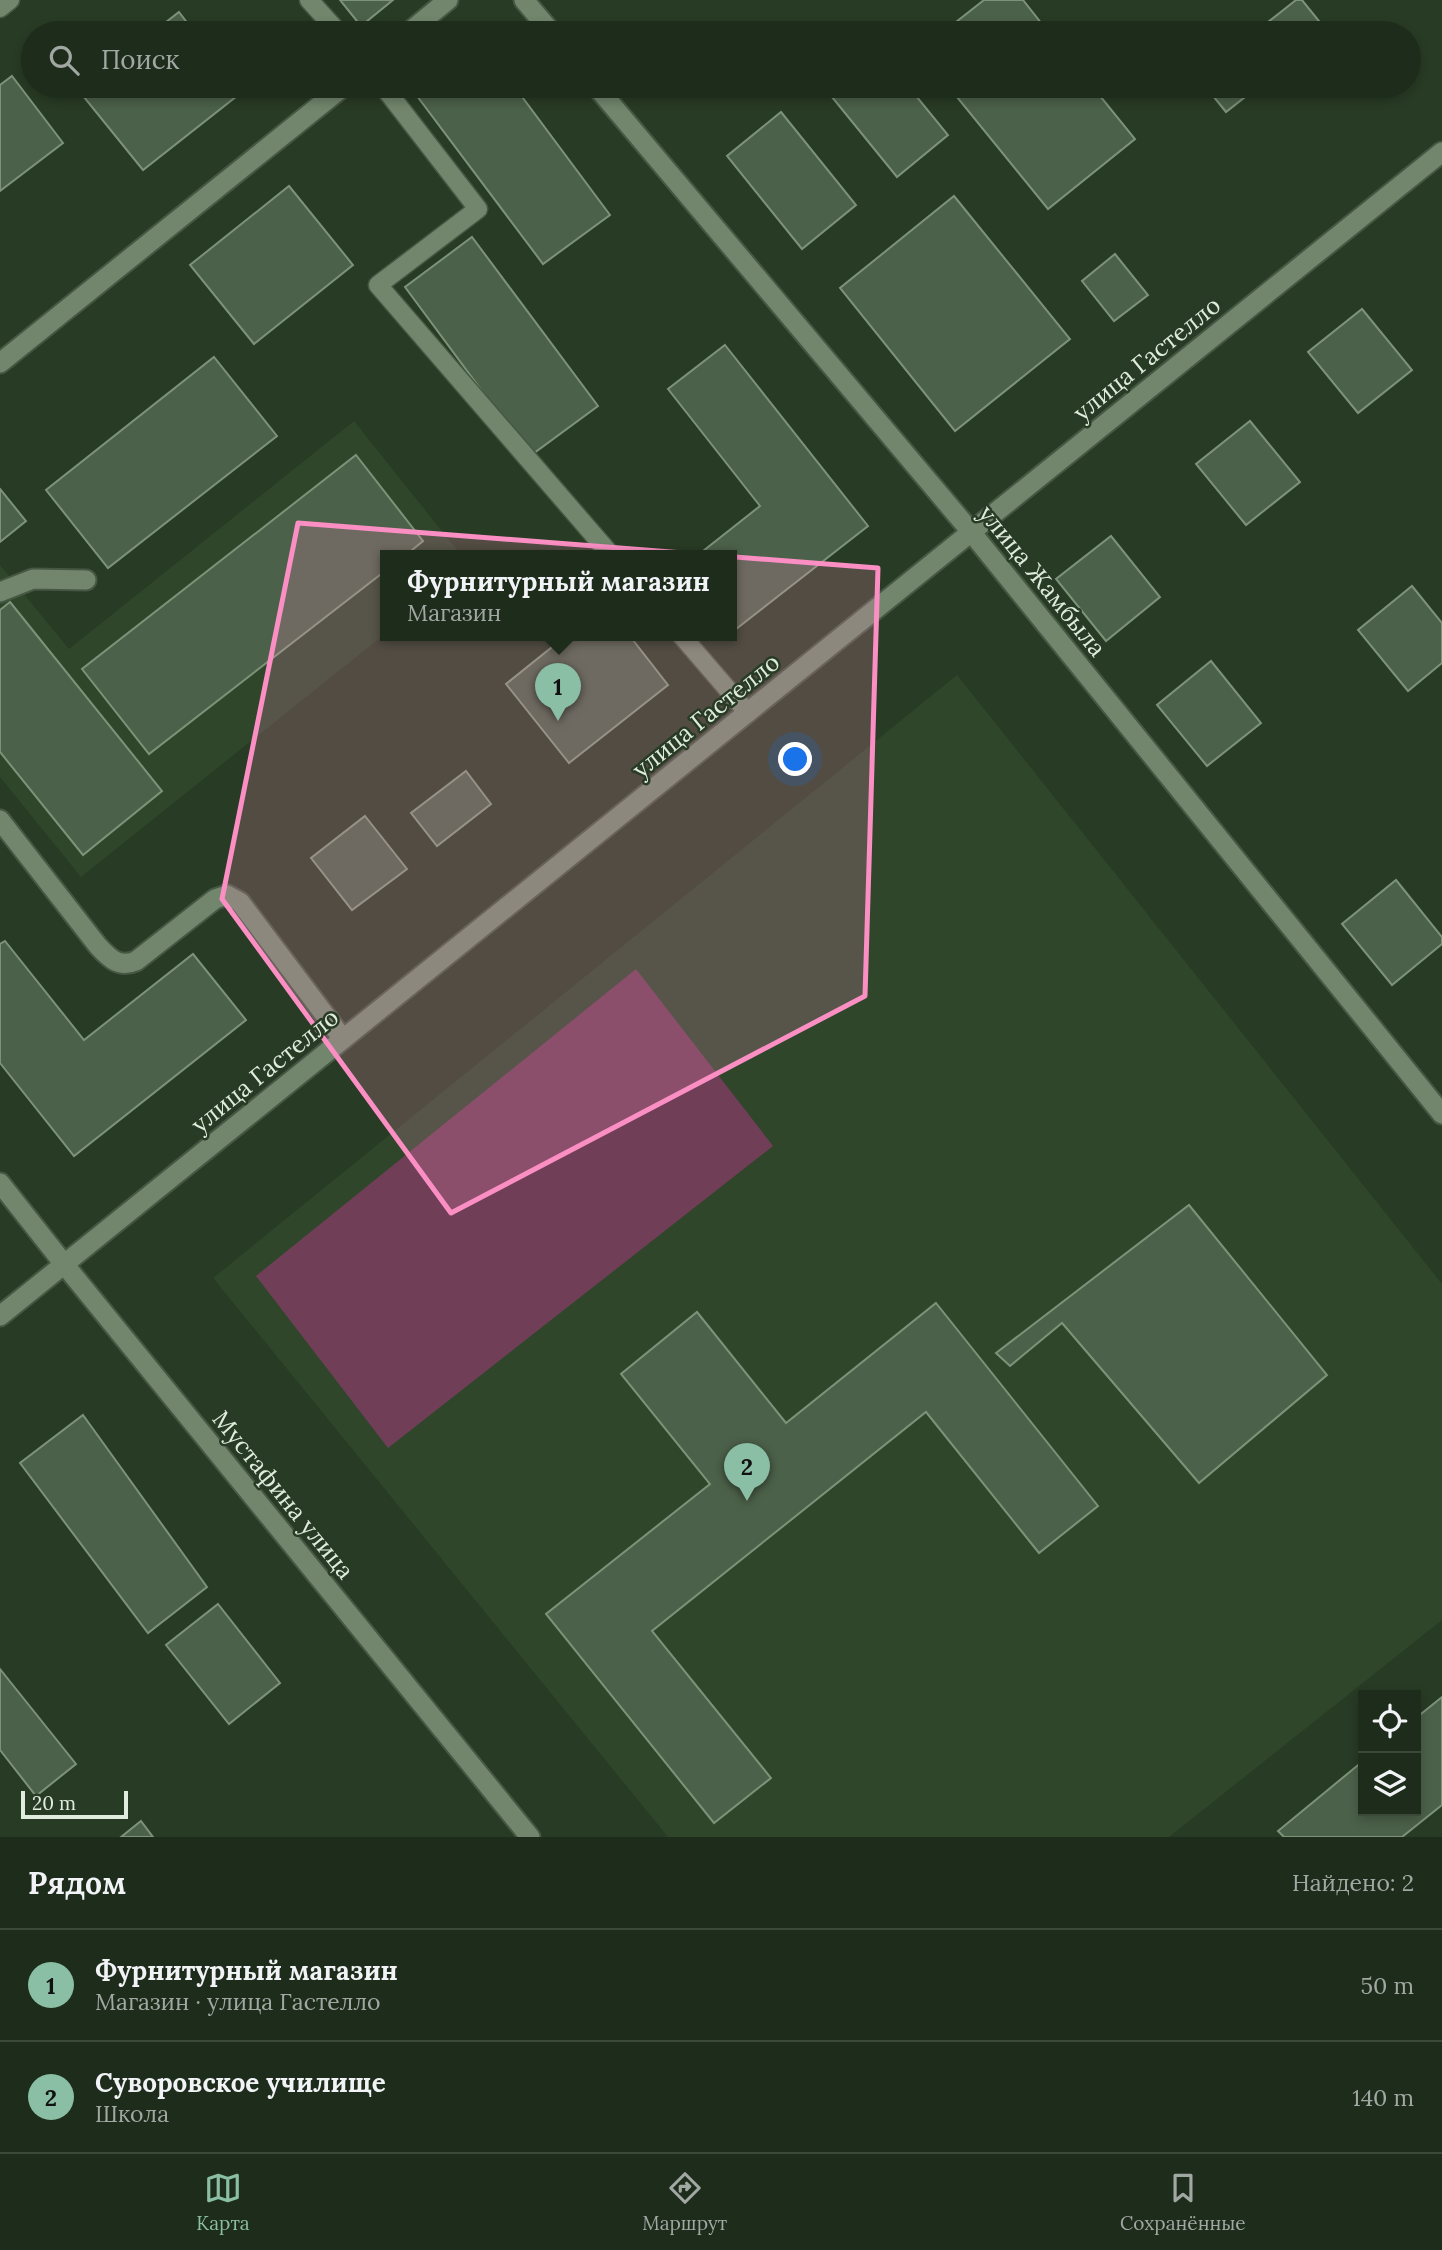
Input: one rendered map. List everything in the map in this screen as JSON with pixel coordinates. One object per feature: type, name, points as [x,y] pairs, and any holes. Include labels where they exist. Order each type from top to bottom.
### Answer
[{"type":"street","points":[[423,21],[448,0]]},
{"type":"street","points":[[524,0],[542,21]]},
{"type":"street","points":[[0,363],[329,98]]},
{"type":"street","name":"улица Жамбыла","points":[[606,98],[972,533],[1442,1114]]},
{"type":"street","name":"улица Гастелло","points":[[0,1316],[1442,152]]},
{"type":"street","points":[[0,592],[33,579],[86,579]]},
{"type":"street","points":[[0,820],[98,946],[117,963],[127,965],[136,961],[215,900],[226,895],[240,902],[343,1039]]},
{"type":"street","name":"Мустафина улица","points":[[0,1183],[530,1837]]},
{"type":"lane","points":[[0,8],[10,0]]},
{"type":"lane","points":[[309,0],[328,21]]},
{"type":"lane","points":[[392,98],[478,209],[378,285],[607,550]]},
{"type":"lane","points":[[686,641],[748,713]]},
{"type":"highlighted area","points":[[298,523],[878,568],[865,996],[451,1213],[222,899]]},
{"type":"shaded area","points":[[354,421],[457,550],[380,550],[380,638],[81,877],[0,777],[0,565],[69,649]]},
{"type":"shaded area","points":[[957,675],[1442,1284],[1442,1620],[1169,1837],[668,1837],[213,1278]]},
{"type":"shaded area","points":[[636,969],[773,1146],[388,1448],[256,1276]]},
{"type":"building","points":[[340,0],[393,0],[367,21],[357,21]]},
{"type":"building","points":[[984,0],[1023,0],[1040,21],[957,21]]},
{"type":"building","points":[[1296,0],[1302,0],[1319,21],[1269,21]]},
{"type":"building","points":[[179,12],[186,21],[167,21]]},
{"type":"building","points":[[12,76],[21,88],[21,98],[29,98],[63,143],[0,191],[0,85]]},
{"type":"building","points":[[85,98],[234,98],[143,170]]},
{"type":"building","points":[[418,98],[523,98],[610,215],[543,264]]},
{"type":"building","points":[[833,98],[918,98],[948,135],[897,177]]},
{"type":"building","points":[[958,98],[1102,98],[1135,139],[1048,209]]},
{"type":"building","points":[[1215,98],[1244,98],[1226,112]]},
{"type":"building","points":[[781,112],[856,205],[802,249],[727,156]]},
{"type":"building","points":[[289,186],[353,265],[254,344],[190,265]]},
{"type":"building","points":[[954,196],[1070,339],[955,431],[840,288]]},
{"type":"building","points":[[472,237],[598,406],[530,456],[405,287]]},
{"type":"building","points":[[1115,254],[1148,295],[1114,321],[1082,281]]},
{"type":"building","points":[[1362,309],[1412,370],[1358,413],[1308,352]]},
{"type":"building","points":[[725,345],[868,526],[737,628],[737,550],[704,550],[760,506],[668,389]]},
{"type":"building","points":[[214,357],[277,436],[108,568],[46,490]]},
{"type":"building","points":[[1250,421],[1300,482],[1246,525],[1196,464]]},
{"type":"building","points":[[356,455],[423,541],[412,550],[380,550],[380,575],[149,754],[82,669]]},
{"type":"building","points":[[0,489],[26,521],[0,542]]},
{"type":"building","points":[[1111,536],[1160,597],[1106,641],[1056,579]]},
{"type":"building","points":[[1412,586],[1442,623],[1442,663],[1408,691],[1358,630]]},
{"type":"building","points":[[10,602],[162,791],[83,855],[0,752],[0,610]]},
{"type":"building","points":[[560,641],[634,641],[668,685],[569,763],[506,684]]},
{"type":"building","points":[[1211,661],[1261,723],[1207,766],[1157,705]]},
{"type":"building","points":[[466,771],[491,804],[437,846],[411,813]]},
{"type":"building","points":[[365,816],[407,869],[352,910],[311,858]]},
{"type":"building","points":[[1396,880],[1442,937],[1442,944],[1392,985],[1342,924]]},
{"type":"building","points":[[5,941],[84,1040],[193,954],[246,1020],[74,1156],[0,1063],[0,944]]},
{"type":"building","points":[[1189,1205],[1327,1375],[1199,1483],[1062,1323],[1010,1366],[996,1353]]},
{"type":"building","points":[[936,1303],[1098,1506],[1039,1553],[926,1412],[652,1631],[771,1778],[714,1823],[546,1614],[710,1484],[621,1374],[697,1312],[786,1423]]},
{"type":"building","points":[[83,1415],[207,1587],[148,1633],[20,1463]]},
{"type":"building","points":[[218,1604],[280,1683],[229,1724],[166,1645]]},
{"type":"building","points":[[0,1669],[76,1764],[36,1796],[0,1750]]},
{"type":"building","points":[[1442,1697],[1442,1805],[1402,1837],[1284,1837],[1278,1831],[1358,1765],[1358,1816],[1421,1816],[1421,1714]]},
{"type":"building","points":[[141,1821],[153,1837],[121,1837]]},
{"type":"place","name":"Фурнитурный магазин","points":[[558,721]]},
{"type":"place","name":"Суворовское училище","points":[[747,1501]]}]
